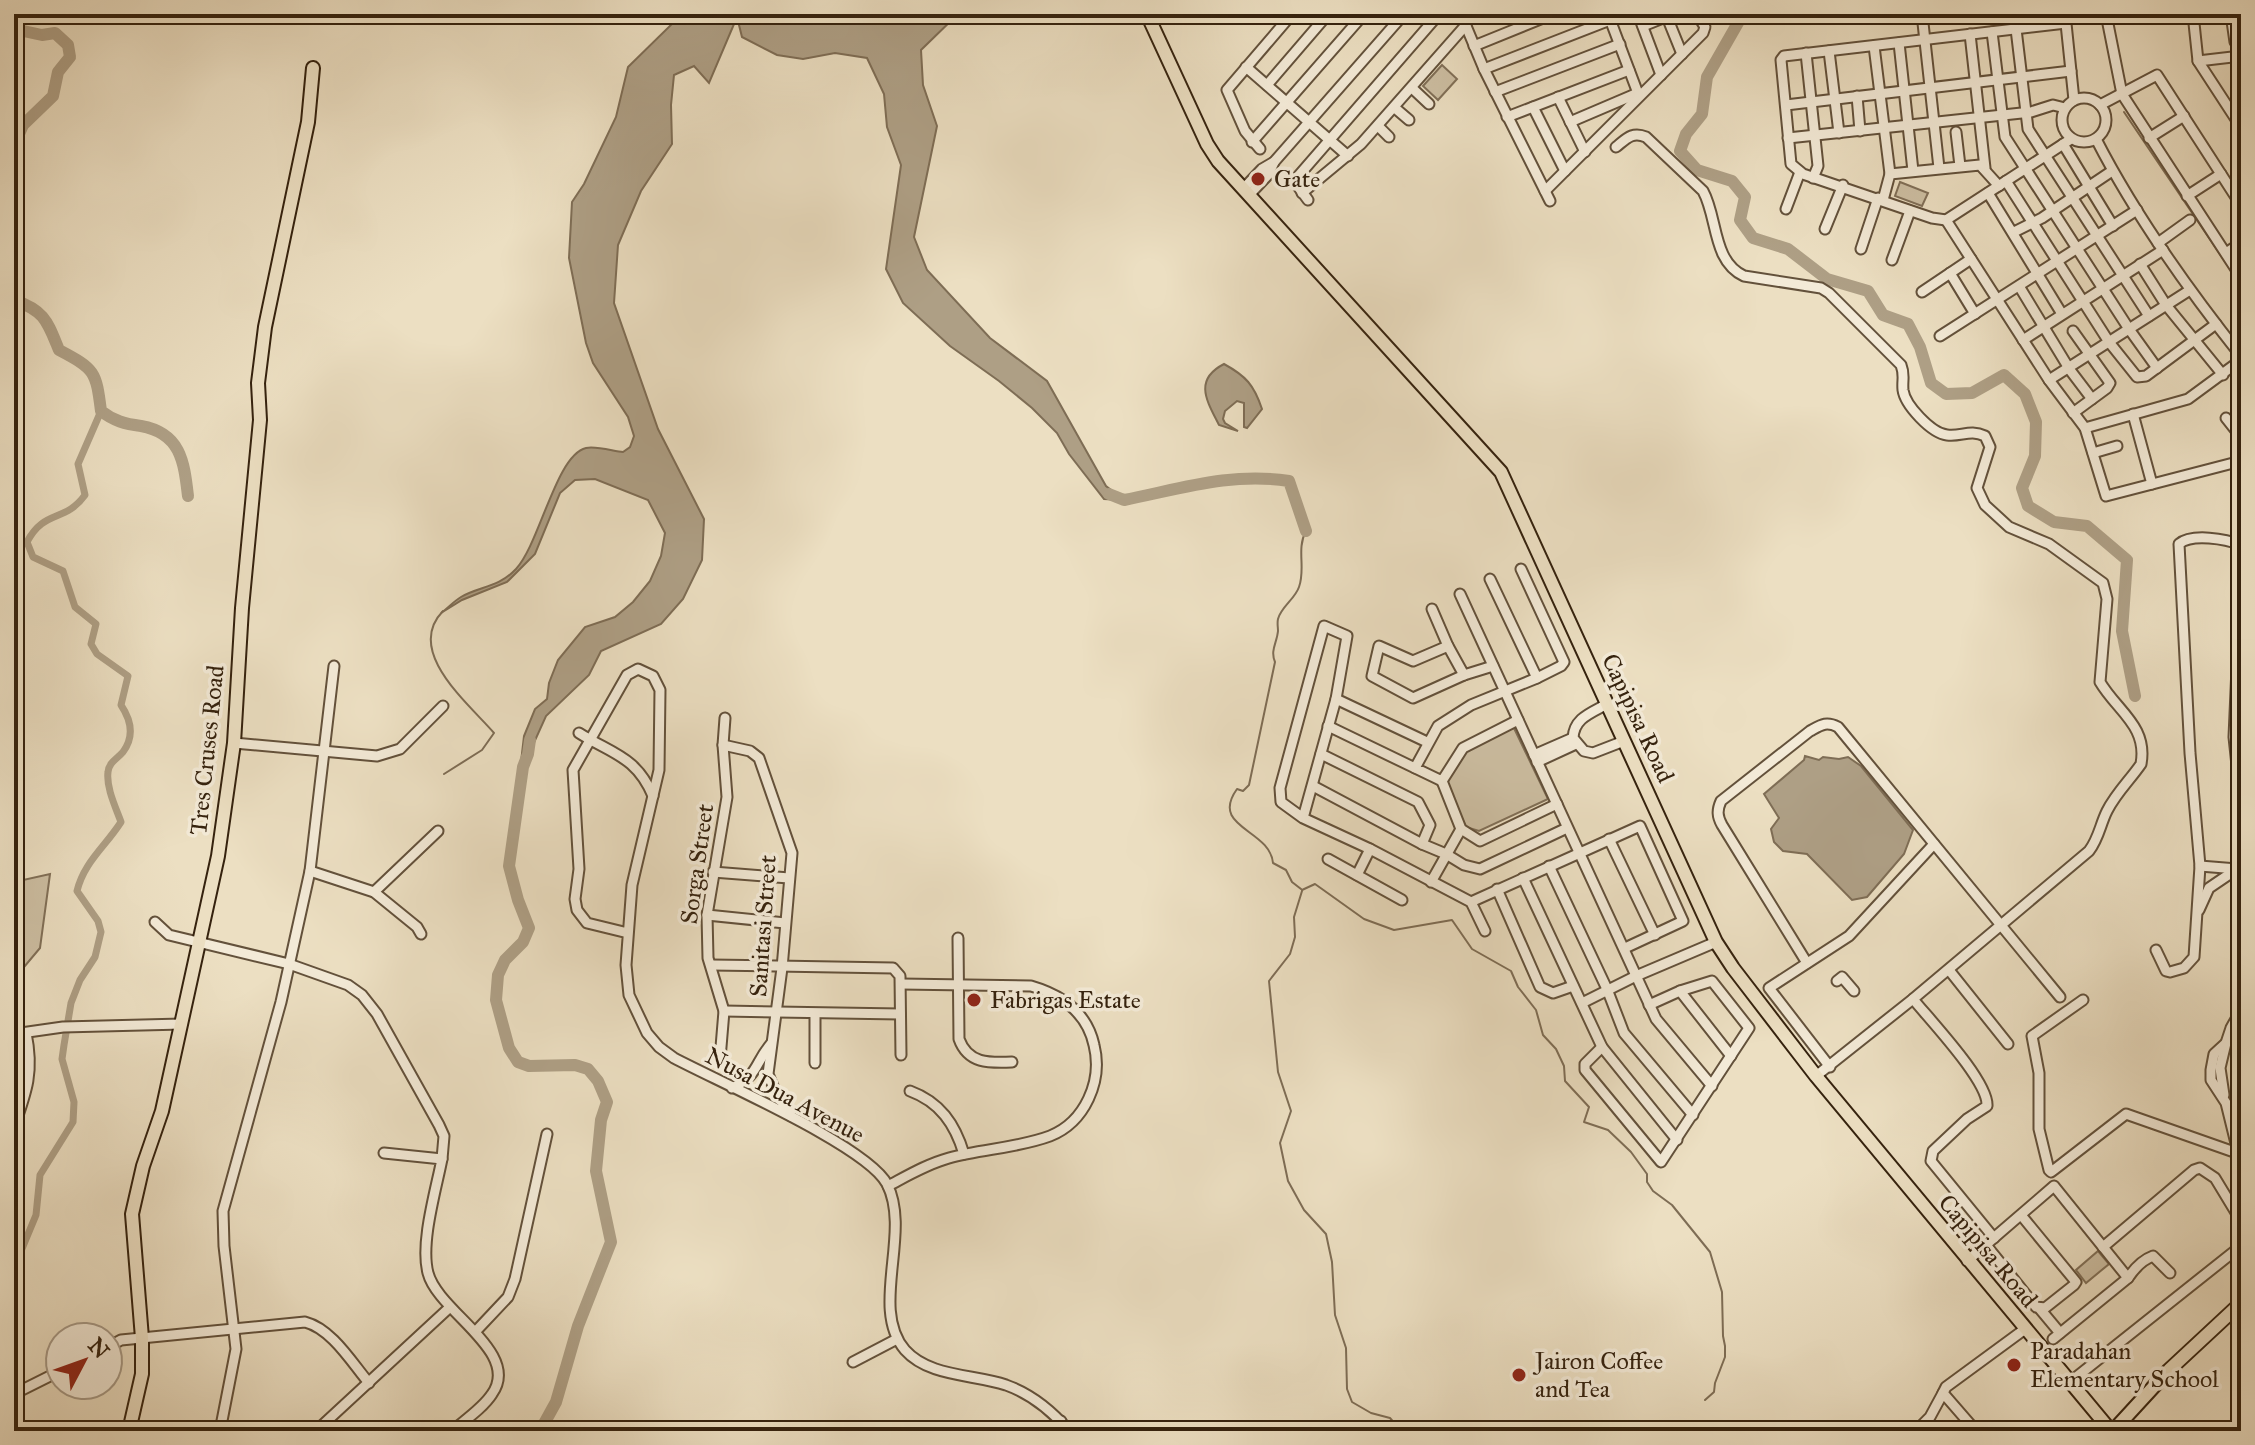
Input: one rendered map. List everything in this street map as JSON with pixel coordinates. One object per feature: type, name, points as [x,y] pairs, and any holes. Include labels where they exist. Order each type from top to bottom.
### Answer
[{"type":"main road","name":"Capipisa Road","points":[[1147,14],[1207,144],[1218,161],[1501,472],[1716,942],[1733,968],[1816,1076],[1967,1261],[2112,1431]]},
{"type":"main road","name":"Tres Cruses Road","points":[[129,1431],[142,1374],[132,1214],[143,1166],[162,1111],[218,856],[234,743],[242,608],[260,420],[258,383],[265,327],[308,122],[313,68]]},
{"type":"main road","points":[[2112,1431],[2169,1370],[2241,1303]]},
{"type":"street","points":[[1292,14],[1227,90],[1256,146],[1287,103],[1364,14]]},
{"type":"street","points":[[1267,85],[1328,14]]},
{"type":"street","points":[[1246,192],[1262,169],[1274,162],[1404,14]]},
{"type":"street","points":[[1439,14],[1294,181],[1305,196],[1395,108],[1463,19],[1477,14]]},
{"type":"street","points":[[1474,46],[1553,14]]},
{"type":"street","points":[[1638,14],[1661,75]]},
{"type":"street","points":[[1463,19],[1507,117],[1548,196],[1565,171],[1705,29],[1697,14]]},
{"type":"street","points":[[1922,14],[1939,168]]},
{"type":"street","points":[[2106,14],[2122,94],[2241,277]]},
{"type":"street","points":[[2193,14],[2198,61],[2241,127]]},
{"type":"street","points":[[2231,14],[2235,42]]},
{"type":"street","points":[[1643,26],[1670,15],[1682,54]]},
{"type":"street","points":[[1484,69],[1609,17],[1639,94]]},
{"type":"street","points":[[2074,100],[2065,18],[2016,29],[1782,57],[1791,164],[1813,178],[1946,220],[2049,380],[2085,428],[2106,496],[2241,461]]},
{"type":"street","points":[[2016,29],[2028,129],[2149,316]]},
{"type":"street","points":[[1992,32],[2005,137],[2157,368]]},
{"type":"street","points":[[1970,34],[1985,168]]},
{"type":"street","points":[[1899,43],[1913,171]]},
{"type":"street","points":[[1495,92],[1620,44]]},
{"type":"street","points":[[1861,249],[1890,174],[1874,46]]},
{"type":"street","points":[[1829,51],[1839,133]]},
{"type":"street","points":[[1806,53],[1818,166],[1813,178]]},
{"type":"street","points":[[2198,61],[2241,56]]},
{"type":"street","points":[[1246,67],[1348,156]]},
{"type":"street","points":[[1507,117],[1629,70]]},
{"type":"street","points":[[1786,105],[2071,71]]},
{"type":"street","points":[[2100,105],[2157,75],[2241,205]]},
{"type":"street","points":[[1412,88],[1429,104]]},
{"type":"street","points":[[1570,122],[1639,94]]},
{"type":"street","points":[[1857,96],[1860,131]]},
{"type":"street","points":[[1558,97],[1585,152]]},
{"type":"street","points":[[1946,220],[2067,142],[2083,143],[2096,139],[2106,123],[2100,105],[2088,98],[2074,100],[2065,108],[2061,121],[2067,142],[2113,226]]},
{"type":"street","points":[[1788,138],[2025,113],[2053,105],[2065,108]]},
{"type":"street","points":[[1533,107],[1565,171]]},
{"type":"street","points":[[1395,108],[1409,120]]},
{"type":"street","points":[[2149,138],[2184,116]]},
{"type":"street","points":[[1378,126],[1389,137]]},
{"type":"street","points":[[1956,132],[1960,166]]},
{"type":"street","points":[[1616,147],[1630,135],[1646,137],[1703,191],[1709,202],[1723,255],[1734,272],[1821,288],[1829,293],[1901,365],[1905,377],[1904,393],[1927,425],[1944,435],[1974,431],[1988,440],[1990,447],[1977,488],[1985,505],[2009,527],[2049,544],[2103,583],[2107,599],[2100,682],[2137,727],[2143,756],[2141,764],[2106,812],[2098,840],[2089,851],[2003,926],[1816,1076]]},
{"type":"street","points":[[2085,428],[2188,399],[2223,375],[2241,358],[2160,246],[2112,171],[2096,139]]},
{"type":"street","points":[[1890,174],[1960,166],[1978,165],[1985,168],[2003,184],[2032,222],[2109,342],[2137,377],[2146,376],[2216,324]]},
{"type":"street","points":[[2014,232],[2042,218],[2112,171]]},
{"type":"street","points":[[1786,209],[1800,172]]},
{"type":"street","points":[[2187,196],[2221,174]]},
{"type":"street","points":[[1825,229],[1843,185]]},
{"type":"street","points":[[1988,193],[2062,314]]},
{"type":"street","points":[[1940,336],[2137,210]]},
{"type":"street","points":[[1892,260],[1910,211]]},
{"type":"street","points":[[2023,340],[2140,264],[2190,220]]},
{"type":"street","points":[[2226,253],[2241,243]]},
{"type":"street","points":[[1922,292],[1971,259]]},
{"type":"street","points":[[2140,264],[2166,305],[2223,375]]},
{"type":"street","points":[[1950,273],[1975,314]]},
{"type":"street","points":[[2019,286],[2069,368],[2092,399]]},
{"type":"street","points":[[2049,380],[2190,290]]},
{"type":"street","points":[[2073,331],[2110,383],[2073,413]]},
{"type":"street","points":[[2133,414],[2152,484]]},
{"type":"street","points":[[2226,418],[2241,437]]},
{"type":"street","points":[[2093,453],[2117,446]]},
{"type":"street","points":[[2156,950],[2168,972],[2187,966],[2195,950],[2200,866],[2178,548],[2182,541],[2189,539],[2228,541],[2241,545]]},
{"type":"street","points":[[1415,768],[1438,726],[1471,705],[1561,666],[1564,658],[1521,569]]},
{"type":"street","points":[[2240,799],[2234,703],[2241,575]]},
{"type":"street","points":[[1490,579],[1537,678]]},
{"type":"street","points":[[1460,594],[1656,1019],[1712,1086]]},
{"type":"street","points":[[1432,609],[1464,675]]},
{"type":"street","points":[[1303,818],[1336,699],[1347,636],[1324,626],[1280,788],[1281,802],[1303,818],[1471,902],[1485,931]]},
{"type":"street","points":[[1448,646],[1413,661],[1379,646],[1372,676],[1413,698],[1464,675],[1493,666]]},
{"type":"street","points":[[220,1431],[236,1349],[223,1211],[289,964],[310,871],[334,666]]},
{"type":"street","name":"Nusa Dua Avenue","points":[[589,740],[627,675],[638,669],[653,676],[660,690],[659,770],[632,885],[626,965],[629,995],[647,1033],[674,1058],[793,1119],[868,1162],[888,1186]]},
{"type":"street","points":[[1336,699],[1427,742]]},
{"type":"street","points":[[1607,704],[1580,719],[1574,729],[1575,741],[1584,751],[1593,753],[1624,741]]},
{"type":"street","points":[[234,743],[377,756],[400,749],[443,706]]},
{"type":"street","name":"Sorga Street","points":[[720,1059],[724,1011],[707,943],[707,915],[727,797],[723,745],[725,718]]},
{"type":"street","points":[[1442,781],[1463,748],[1518,720]]},
{"type":"street","points":[[1807,963],[1718,817],[1721,801],[1810,731],[1829,723],[1838,727],[2060,997]]},
{"type":"street","points":[[1328,726],[1442,781],[1461,829],[1480,841],[1557,804]]},
{"type":"street","points":[[579,733],[631,762],[645,777],[654,796]]},
{"type":"street","points":[[589,740],[573,770],[579,869],[577,910],[587,923],[628,933]]},
{"type":"street","points":[[1536,759],[1575,741]]},
{"type":"street","name":"Sanitasi Street","points":[[723,745],[750,751],[759,758],[792,853],[782,968],[768,1074]]},
{"type":"street","points":[[1321,754],[1418,802],[1430,825],[1422,844]]},
{"type":"street","points":[[1313,786],[1464,865],[1480,869],[1567,828]]},
{"type":"street","points":[[1471,902],[1640,826],[1683,921],[1625,948]]},
{"type":"street","points":[[1431,882],[1461,829]]},
{"type":"street","points":[[374,892],[438,831]]},
{"type":"street","points":[[1609,839],[1655,935]]},
{"type":"street","points":[[1830,1067],[1769,988],[1849,936],[1934,844]]},
{"type":"street","points":[[1357,875],[1370,849]]},
{"type":"street","points":[[1328,859],[1402,900]]},
{"type":"street","points":[[1549,866],[1607,989],[1624,1033],[1693,1115]]},
{"type":"street","points":[[2200,866],[2239,869]]},
{"type":"street","points":[[2195,916],[2209,888],[2239,869]]},
{"type":"street","points":[[310,871],[374,892],[417,927],[421,934]]},
{"type":"street","points":[[713,872],[789,878]]},
{"type":"street","points":[[1523,878],[1602,1047],[1677,1140]]},
{"type":"street","points":[[1497,889],[1540,987],[1553,993],[1573,986]]},
{"type":"street","points":[[707,915],[785,923]]},
{"type":"street","points":[[155,922],[169,935],[289,964],[348,985],[362,995],[384,1027],[444,1136],[425,1262],[429,1277],[449,1308],[476,1331],[497,1364],[498,1383],[492,1395],[452,1431]]},
{"type":"street","points":[[958,938],[959,1039],[963,1051],[988,1063],[1012,1062]]},
{"type":"street","points":[[1582,1003],[1716,942]]},
{"type":"street","points":[[711,965],[896,970],[901,984],[901,1055]]},
{"type":"street","points":[[1949,970],[2008,1044]]},
{"type":"street","points":[[1837,981],[1842,977],[1854,991]]},
{"type":"street","points":[[1602,1047],[1585,1064],[1585,1070],[1661,1162],[1749,1028],[1712,981],[1649,1005]]},
{"type":"street","points":[[901,984],[1031,986],[1061,998],[1073,1007],[1093,1039],[1097,1076],[1087,1102],[1060,1131],[1039,1139],[964,1154],[926,1166],[888,1186],[896,1226],[890,1314],[897,1339],[922,1364],[1008,1386],[1035,1399],[1069,1431]]},
{"type":"street","points":[[1680,991],[1731,1056]]},
{"type":"street","points":[[1913,999],[1960,1056],[1988,1097],[1987,1106],[1967,1119],[1933,1151],[1931,1161],[2057,1336],[2153,1256],[2170,1273]]},
{"type":"street","points":[[2083,1000],[2032,1036],[2039,1073],[2039,1129],[2051,1172],[2126,1114],[2237,1153]]},
{"type":"street","points":[[2241,1010],[2226,1043],[2214,1054],[2211,1070],[2211,1080],[2226,1103],[2241,1164]]},
{"type":"street","points":[[724,1011],[900,1014]]},
{"type":"street","points":[[815,1014],[815,1063]]},
{"type":"street","points":[[14,1034],[68,1027],[182,1024]]},
{"type":"street","points":[[14,1127],[31,1072],[26,1033]]},
{"type":"street","name":"Sanitasi Street","points":[[732,1088],[751,1077],[761,1055],[771,1044]]},
{"type":"street","points":[[756,1071],[768,1074],[793,1119]]},
{"type":"street","points":[[910,1091],[937,1106],[958,1135],[964,1154]]},
{"type":"street","points":[[476,1331],[508,1297],[515,1279],[547,1134]]},
{"type":"street","points":[[384,1153],[442,1159]]},
{"type":"street","points":[[2103,1247],[2200,1168],[2215,1178],[2238,1216]]},
{"type":"street","points":[[1967,1261],[2054,1186],[2128,1278]]},
{"type":"street","points":[[2021,1215],[2076,1282],[2040,1309]]},
{"type":"street","points":[[2070,1382],[2241,1246]]},
{"type":"street","points":[[316,1431],[449,1308]]},
{"type":"street","points":[[124,1340],[294,1322],[316,1325],[369,1383]]},
{"type":"street","points":[[1916,1431],[1930,1417],[1946,1387],[2025,1329]]},
{"type":"street","points":[[853,1362],[897,1339]]},
{"type":"street","points":[[14,1394],[44,1379]]},
{"type":"street","points":[[1943,1393],[1976,1431]]},
{"type":"street","points":[[1050,1431],[1061,1421]]},
{"type":"shaded area","points":[[677,14],[885,14],[894,21],[906,14],[958,14],[921,50],[923,85],[937,126],[914,237],[927,270],[990,338],[1047,381],[1106,486],[1124,500],[1104,499],[1069,454],[1057,433],[1032,408],[950,346],[903,303],[886,269],[901,165],[887,127],[884,94],[867,58],[835,53],[803,59],[777,55],[742,37],[737,17],[709,83],[694,66],[674,75],[672,144],[641,191],[618,245],[614,303],[658,429],[704,519],[702,560],[683,599],[661,624],[601,651],[589,675],[546,716],[523,767],[509,866],[524,736],[535,709],[547,699],[549,683],[558,660],[585,627],[615,617],[633,602],[650,581],[661,556],[665,533],[648,500],[595,479],[575,480],[560,493],[535,554],[507,582],[462,600],[441,613],[461,597],[496,583],[516,569],[525,557],[557,483],[575,454],[586,448],[623,452],[630,447],[634,436],[628,417],[593,363],[586,343],[569,258],[572,202],[616,117],[628,67],[673,23]]},
{"type":"shaded area","points":[[1442,65],[1457,79],[1438,100],[1423,86]]},
{"type":"shaded area","points":[[1900,182],[1928,193],[1922,206],[1895,196]]},
{"type":"shaded area","points":[[1224,364],[1248,382],[1262,409],[1247,428],[1244,427],[1244,403],[1237,401],[1225,411],[1225,423],[1238,431],[1219,425],[1205,392],[1208,377]]},
{"type":"shaded area","points":[[1512,724],[1548,799],[1479,831],[1466,827],[1445,781],[1462,750]]},
{"type":"shaded area","points":[[1805,756],[1819,760],[1823,757],[1848,757],[1861,766],[1913,830],[1904,854],[1867,897],[1852,900],[1807,854],[1783,851],[1774,842],[1771,829],[1779,818],[1764,794]]},
{"type":"shaded area","points":[[50,874],[40,948],[14,979],[14,882]]},
{"type":"shaded area","points":[[2098,1251],[2109,1264],[2086,1283],[2076,1270]]},
{"type":"waterway","points":[[1739,14],[1739,21],[1707,77],[1702,114],[1686,134],[1680,151],[1697,170],[1732,181],[1745,197],[1740,220],[1753,238],[1788,249],[1827,279],[1868,291],[1883,315],[1908,324],[1920,347],[1931,383],[1946,394],[1972,393],[2004,375],[2025,394],[2036,422],[2035,456],[2022,488],[2028,506],[2054,522],[2087,526],[2127,560],[2122,631],[2135,696]]},
{"type":"waterway","points":[[1739,21],[1803,14]]},
{"type":"waterway","points":[[14,29],[42,35],[55,33],[68,45],[70,57],[58,72],[53,96],[23,125],[14,145]]},
{"type":"waterway","points":[[2124,112],[2230,269]]},
{"type":"waterway","points":[[14,300],[39,313],[48,324],[59,350],[92,373],[101,411],[120,422],[154,430],[172,442],[182,461],[188,496]]},
{"type":"waterway","points":[[14,1268],[36,1215],[40,1175],[73,1122],[74,1102],[62,1059],[64,1045],[71,1003],[80,980],[95,957],[101,932],[98,921],[77,891],[90,863],[121,822],[110,791],[108,772],[127,746],[130,734],[129,722],[121,705],[128,676],[97,654],[91,644],[96,624],[75,607],[63,571],[33,557],[27,542],[40,525],[70,510],[85,495],[78,464],[101,411]]},
{"type":"waterway","points":[[1109,494],[1124,500],[1226,480],[1289,481],[1306,531]]},
{"type":"waterway","points":[[1301,889],[1292,882],[1286,870],[1273,863],[1262,843],[1235,821],[1230,812],[1230,802],[1237,789],[1243,791],[1249,785],[1275,662],[1273,654],[1278,619],[1299,587],[1306,531]]},
{"type":"waterway","points":[[443,611],[433,626],[431,643],[435,659],[456,692],[494,733],[482,750],[444,774]]},
{"type":"waterway","points":[[530,740],[523,767],[509,866],[529,928],[523,942],[505,960],[498,975],[496,1000],[509,1048],[518,1062],[529,1066],[575,1065],[588,1069],[598,1081],[607,1102],[601,1120],[596,1171],[611,1242],[578,1326],[556,1402],[540,1431]]},
{"type":"waterway","points":[[1302,890],[1315,884],[1364,919],[1394,930],[1452,920],[1472,949],[1511,971],[1518,987],[1536,1010],[1543,1035],[1556,1049],[1564,1066],[1565,1081],[1589,1107],[1584,1122],[1608,1130],[1631,1152],[1647,1174],[1647,1182],[1653,1191],[1672,1205],[1710,1252],[1722,1292],[1725,1357],[1714,1392],[1705,1400]]},
{"type":"waterway","points":[[1302,891],[1294,917],[1295,937],[1290,954],[1269,981],[1278,1072],[1291,1111],[1280,1143],[1288,1181],[1304,1210],[1326,1234],[1332,1262],[1335,1315],[1346,1348],[1347,1389],[1352,1402],[1371,1413],[1390,1418],[1401,1431]]},
{"type":"waterway","points":[[14,1407],[25,1431]]},
{"type":"place","name":"Gate","points":[[1258,179]]},
{"type":"place","name":"Fabrigas Estate","points":[[974,1000]]},
{"type":"place","name":"Paradahan Elementary School","points":[[2014,1365]]},
{"type":"place","name":"Jairon Coffee and Tea","points":[[1519,1375]]}]
